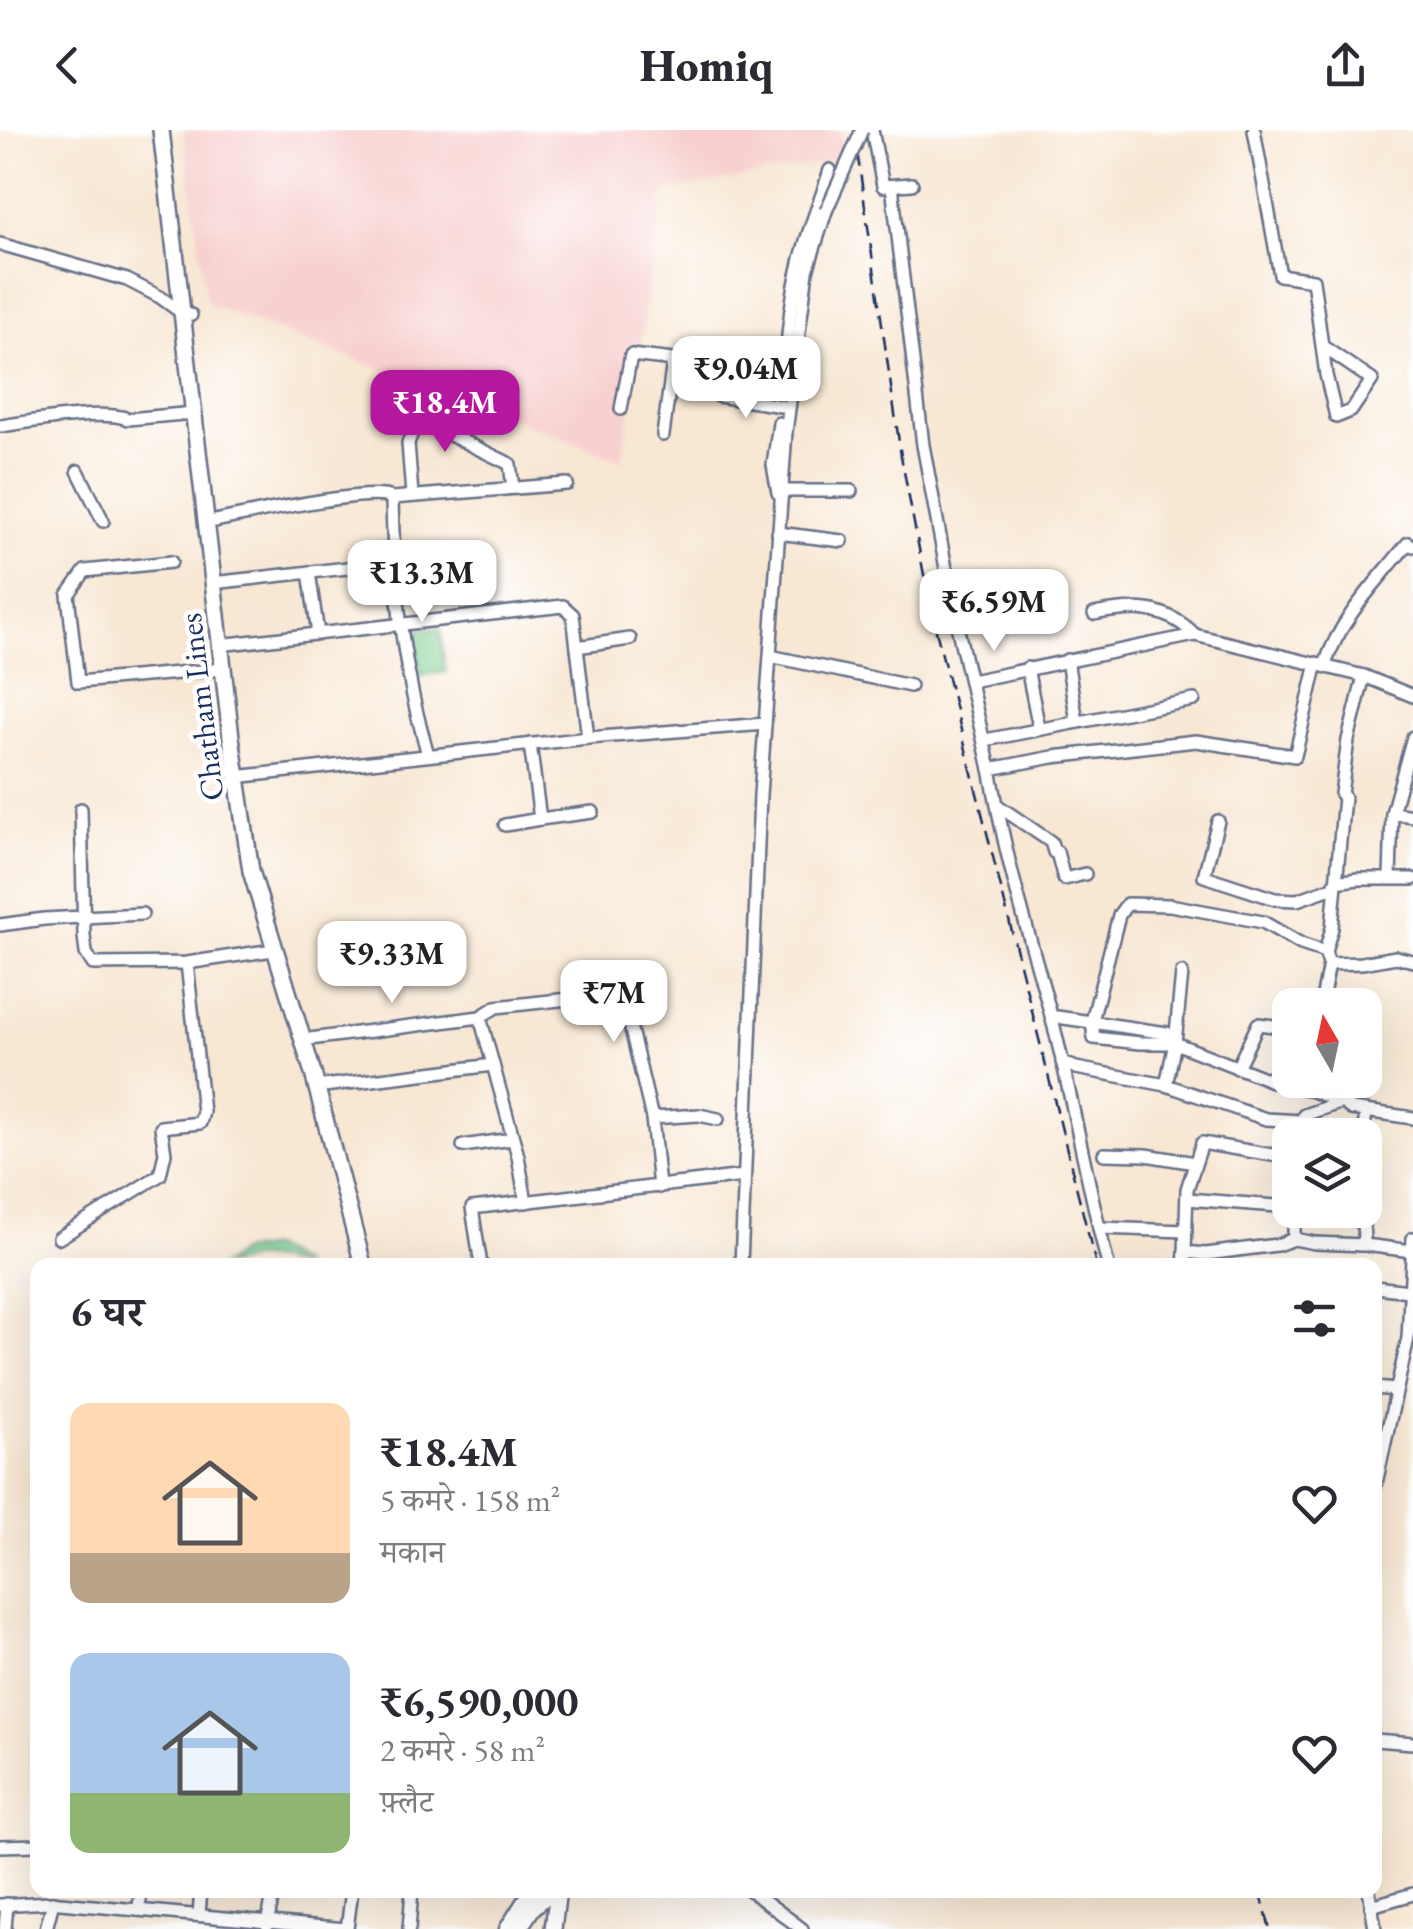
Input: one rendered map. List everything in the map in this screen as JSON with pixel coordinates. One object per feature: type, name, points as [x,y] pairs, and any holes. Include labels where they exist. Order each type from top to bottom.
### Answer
[{"type":"highway","name":"Chatham Lines","points":[[164,130],[256,852],[361,1258]]},
{"type":"highway","name":"Chatham Lines","points":[[187,314],[194,412],[240,807],[251,871],[274,950],[310,1039],[369,1258]]},
{"type":"highway","points":[[545,1929],[547,1898]]},
{"type":"highway","points":[[549,1898],[553,1929]]},
{"type":"main road","points":[[506,1929],[524,1902],[533,1898]]},
{"type":"main road","points":[[519,1929],[542,1898]]},
{"type":"street","points":[[741,1258],[759,810],[787,419],[807,270],[826,210],[862,130]]},
{"type":"street","points":[[872,130],[883,186],[912,184]]},
{"type":"street","points":[[1254,130],[1280,275],[1313,280],[1322,346],[1326,374],[1336,417],[1351,410],[1372,380],[1322,346]]},
{"type":"street","points":[[781,497],[774,465],[789,320],[807,236],[830,170]]},
{"type":"street","points":[[892,186],[923,445],[954,617],[985,740],[1007,859],[1053,1023],[1106,1258]]},
{"type":"street","points":[[0,244],[127,280],[187,314]]},
{"type":"street","points":[[621,408],[631,355],[784,373]]},
{"type":"street","points":[[663,435],[673,361]]},
{"type":"street","points":[[718,396],[781,406]]},
{"type":"street","points":[[0,426],[87,416],[128,419],[194,412]]},
{"type":"street","points":[[412,496],[408,443],[414,428],[424,425],[510,464],[513,488]]},
{"type":"street","points":[[78,471],[103,521]]},
{"type":"street","points":[[214,521],[358,496],[382,494],[392,498],[568,484]]},
{"type":"street","points":[[781,497],[850,491]]},
{"type":"street","points":[[392,498],[401,624],[410,684],[428,754]]},
{"type":"street","points":[[778,532],[842,540]]},
{"type":"street","points":[[990,769],[1196,741],[1296,756],[1321,664],[1350,618],[1408,542],[1413,546]]},
{"type":"street","points":[[171,562],[84,571],[68,596],[78,682],[224,669]]},
{"type":"street","points":[[221,582],[394,562]]},
{"type":"street","points":[[309,572],[318,634]]},
{"type":"street","points":[[228,644],[563,606],[573,615],[588,738]]},
{"type":"street","points":[[1094,614],[1134,607],[1180,620],[1195,635]]},
{"type":"street","points":[[971,680],[1195,635],[1364,676],[1413,696]]},
{"type":"street","points":[[577,647],[630,639]]},
{"type":"street","points":[[770,656],[910,686]]},
{"type":"street","points":[[1067,660],[1077,722]]},
{"type":"street","points":[[1027,668],[1039,728]]},
{"type":"street","points":[[1323,988],[1348,740],[1364,676]]},
{"type":"street","points":[[985,740],[1194,700]]},
{"type":"street","points":[[244,776],[588,738],[765,724]]},
{"type":"street","points":[[1390,878],[1392,813],[1413,738]]},
{"type":"street","points":[[530,744],[540,819]]},
{"type":"street","points":[[997,806],[1052,842],[1064,879],[1085,874]]},
{"type":"street","points":[[81,809],[86,953],[93,964],[187,963],[274,950]]},
{"type":"street","points":[[505,825],[593,812]]},
{"type":"street","points":[[1392,813],[1413,816]]},
{"type":"street","points":[[1218,821],[1204,876],[1275,899],[1297,900],[1335,884],[1413,879]]},
{"type":"street","points":[[1272,1081],[1175,1042],[1094,1038],[1092,1021],[1119,916],[1127,904],[1170,906],[1263,922],[1327,958],[1362,963],[1396,957],[1413,962]]},
{"type":"street","points":[[0,925],[142,914]]},
{"type":"street","points":[[58,1238],[160,1175],[165,1153],[161,1128],[200,1122],[203,1112],[187,963]]},
{"type":"street","points":[[1166,1085],[1182,973]]},
{"type":"street","points":[[310,1039],[480,1016],[496,1007],[623,996],[652,1118],[659,1187]]},
{"type":"street","points":[[480,1016],[518,1156],[526,1202]]},
{"type":"street","points":[[1053,1023],[1057,1017],[1092,1021]]},
{"type":"street","points":[[1236,1068],[1258,1024],[1272,1026]]},
{"type":"street","points":[[1062,1062],[1166,1085],[1272,1119]]},
{"type":"street","points":[[324,1086],[493,1065]]},
{"type":"street","points":[[1334,1098],[1351,1110],[1366,1114],[1413,1118]]},
{"type":"street","points":[[1303,1118],[1304,1114],[1342,1102]]},
{"type":"street","points":[[1365,1118],[1366,1114]]},
{"type":"street","points":[[652,1118],[699,1115],[718,1120]]},
{"type":"street","points":[[463,1146],[512,1138]]},
{"type":"street","points":[[1272,1155],[1202,1143],[1187,1190],[1184,1258],[1294,1239],[1412,1250]]},
{"type":"street","points":[[1104,1154],[1146,1155],[1196,1163]]},
{"type":"street","points":[[480,1258],[472,1208],[744,1176]]},
{"type":"street","points":[[1187,1199],[1272,1206]]},
{"type":"street","points":[[1098,1228],[1186,1232]]},
{"type":"street","points":[[1293,1228],[1294,1239]]},
{"type":"street","points":[[1360,1245],[1363,1228]]},
{"type":"street","points":[[1382,1455],[1408,1338],[1413,1238]]},
{"type":"street","points":[[1382,1288],[1409,1291]]},
{"type":"street","points":[[1382,1389],[1396,1390]]},
{"type":"street","points":[[1382,1741],[1413,1743]]},
{"type":"street","points":[[0,1846],[30,1845]]},
{"type":"street","points":[[1371,1906],[1413,1894]]},
{"type":"street","points":[[88,1906],[89,1898]]},
{"type":"street","points":[[138,1910],[140,1898]]},
{"type":"street","points":[[199,1914],[200,1898]]},
{"type":"street","points":[[267,1925],[272,1898]]},
{"type":"street","points":[[6,1929],[3,1904],[53,1902],[199,1914],[267,1925],[346,1929],[351,1898]]},
{"type":"street","points":[[409,1929],[411,1898]]},
{"type":"street","points":[[761,1898],[802,1929]]},
{"type":"street","points":[[1370,1898],[1374,1929]]},
{"type":"street","points":[[46,1929],[53,1902]]},
{"type":"shaded area","points":[[183,130],[841,130],[846,159],[664,191],[622,460],[207,304]]},
{"type":"green space","points":[[440,628],[445,672],[420,675],[415,630]]},
{"type":"green space","points":[[268,1248],[290,1258],[232,1258],[240,1252]]},
{"type":"railway","points":[[854,130],[901,456],[931,611],[1094,1258]]},
{"type":"railway","points":[[1262,1898],[1270,1929]]}]
